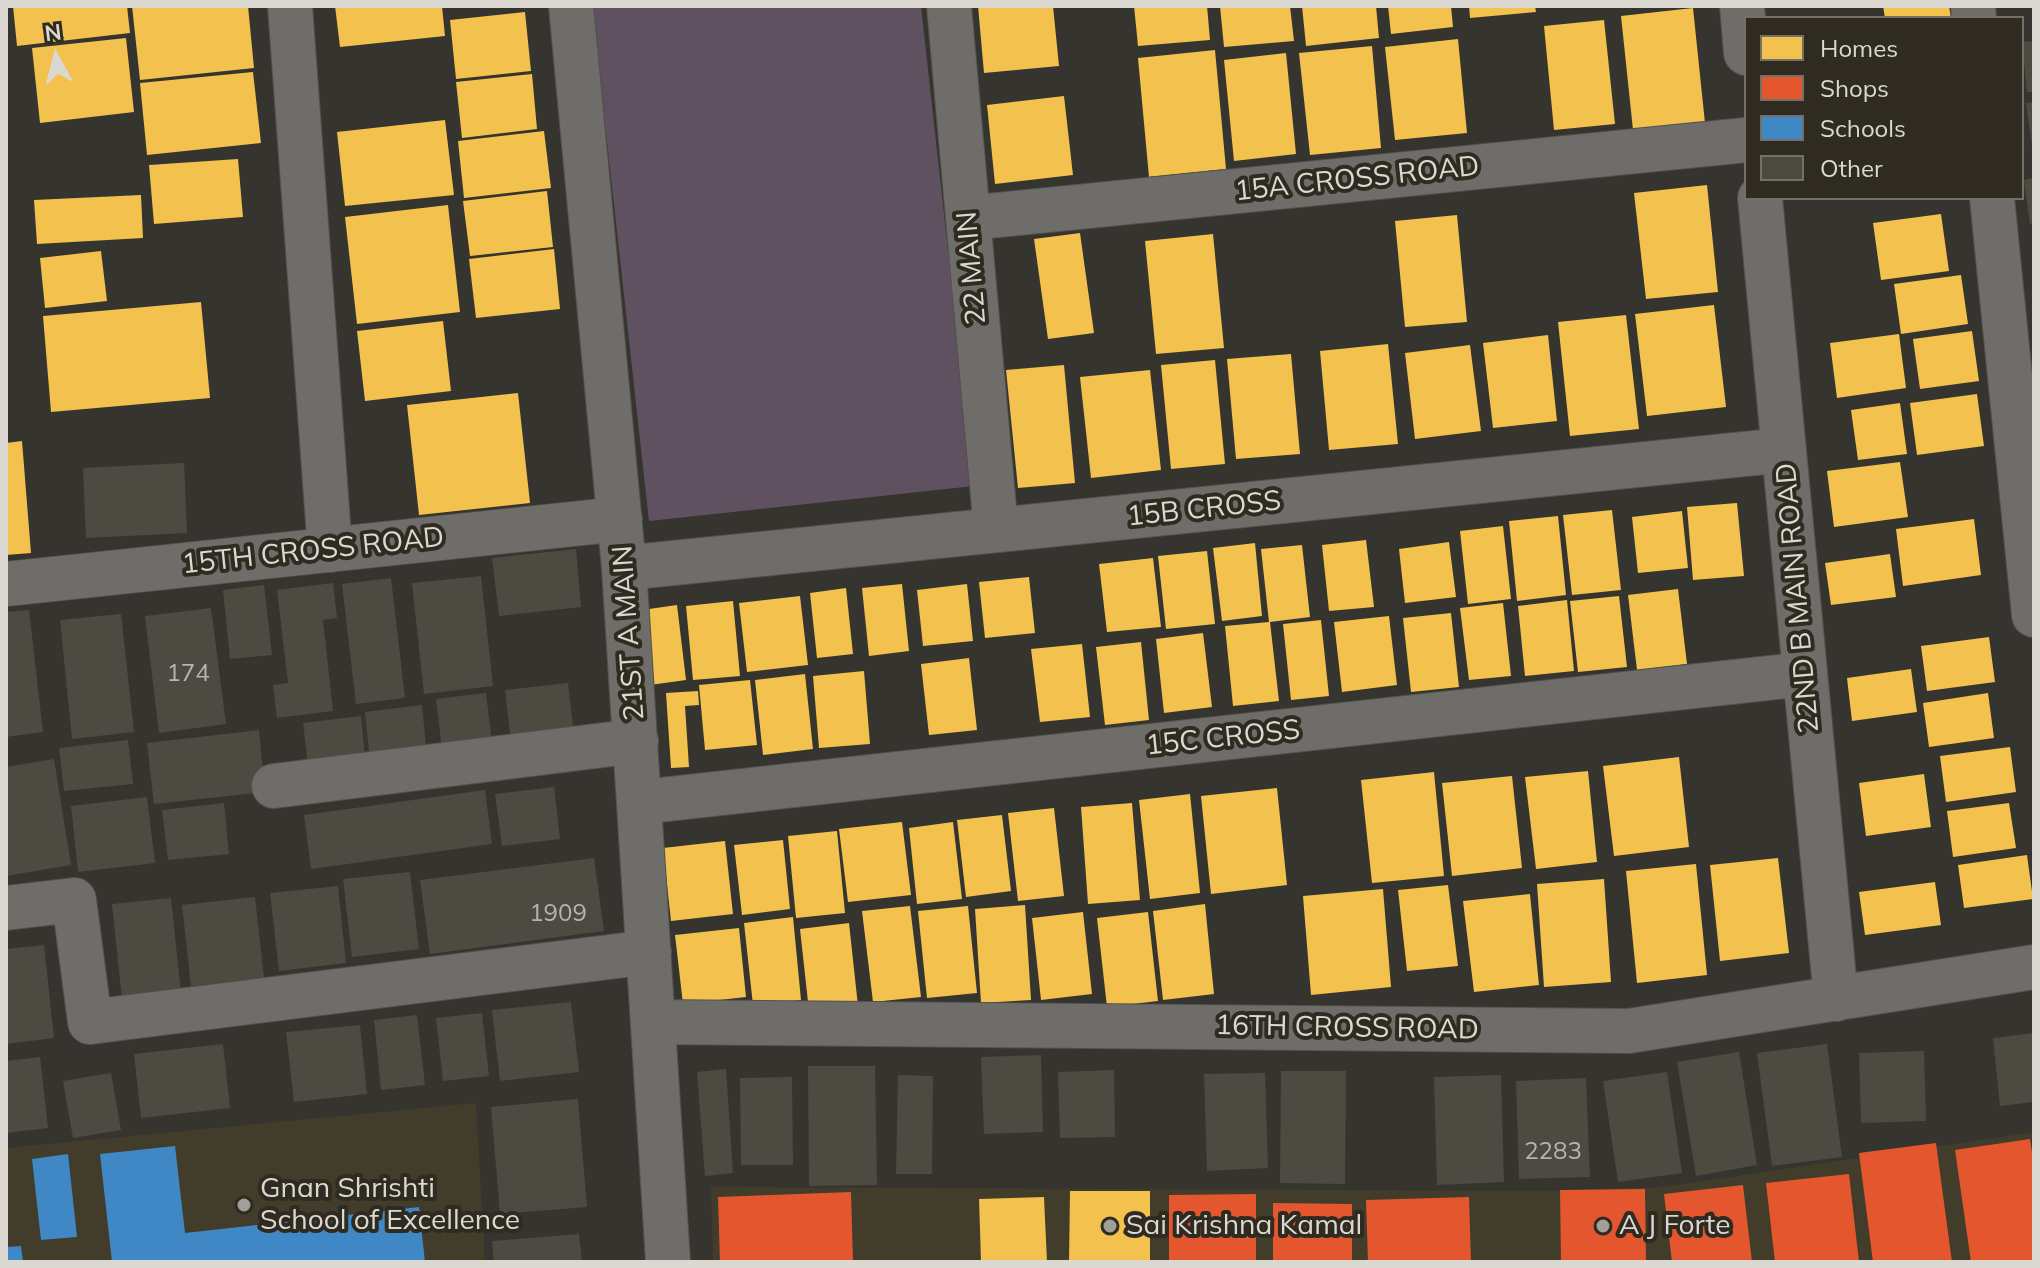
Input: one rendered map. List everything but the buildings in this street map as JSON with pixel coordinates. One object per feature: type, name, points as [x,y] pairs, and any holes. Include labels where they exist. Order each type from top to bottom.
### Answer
[{"type":"street","points":[[290,6],[330,550]]},
{"type":"street","name":"21ST A MAIN","points":[[571,6],[624,568],[668,1262]]},
{"type":"street","name":"22 MAIN","points":[[949,6],[996,530]]},
{"type":"street","points":[[1742,6],[1744,30]]},
{"type":"street","name":"15A CROSS ROAD","points":[[968,218],[1744,140]]},
{"type":"street","name":"22ND B MAIN ROAD","points":[[1760,200],[1836,999]]},
{"type":"street","points":[[1992,200],[2034,615]]},
{"type":"street","name":"15B CROSS","points":[[624,568],[1784,450]]},
{"type":"street","name":"15TH CROSS ROAD","points":[[6,584],[620,519]]},
{"type":"street","name":"15C CROSS","points":[[641,802],[1805,674]]},
{"type":"street","points":[[274,786],[636,741]]},
{"type":"street","points":[[6,908],[74,900],[90,1022],[649,952]]},
{"type":"street","name":"16TH CROSS ROAD","points":[[654,1022],[1629,1031],[2034,967]]},
{"type":"shaded area","points":[[592,6],[921,6],[974,486],[649,521]]},
{"type":"shaded area","name":"Gnan Shrishti School of Excellence","points":[[476,1103],[485,1262],[6,1262],[6,1148]]},
{"type":"shaded area","points":[[2034,1132],[2034,1262],[713,1262],[711,1187],[1541,1191],[1662,1187]]},
{"type":"place","name":"Gnan Shrishti School of Excellence","points":[[244,1205]]},
{"type":"place","name":"Sai Krishna Kamal","points":[[1110,1226]]},
{"type":"place","name":"A J Forte","points":[[1603,1226]]}]
